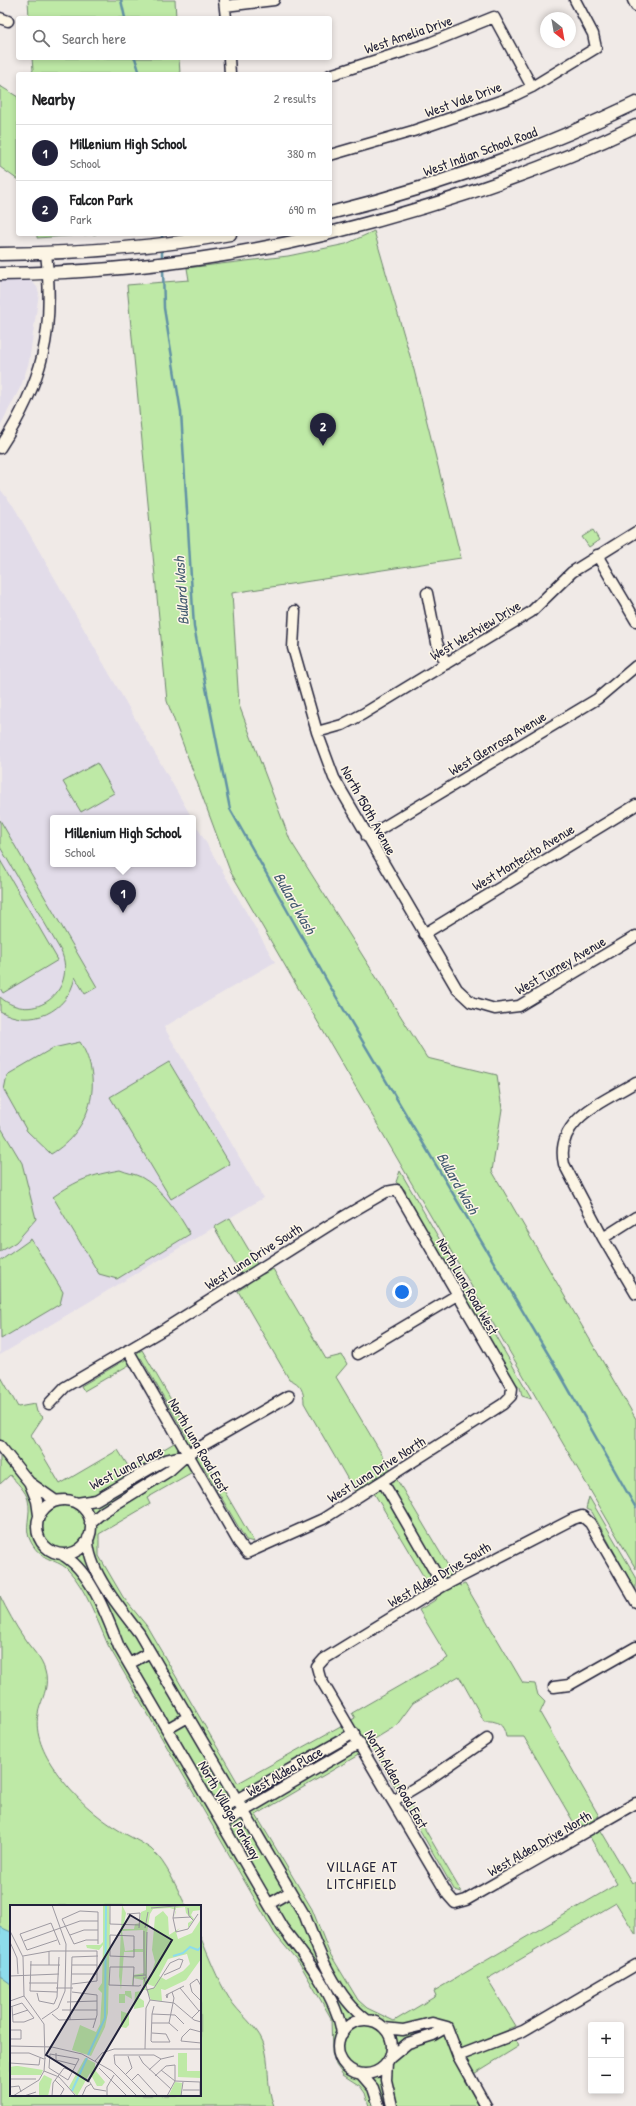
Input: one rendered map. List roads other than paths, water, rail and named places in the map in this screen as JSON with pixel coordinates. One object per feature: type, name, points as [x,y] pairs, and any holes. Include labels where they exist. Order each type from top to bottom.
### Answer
[{"type":"main road","name":"West Indian School Road","points":[[332,212],[403,194],[481,168],[580,129],[636,103]]},
{"type":"main road","points":[[332,232],[441,203],[506,180],[636,126]]},
{"type":"main road","points":[[0,254],[46,253],[132,247],[217,236]]},
{"type":"main road","points":[[0,274],[48,274],[127,267],[238,252],[317,236]]},
{"type":"street","points":[[226,16],[225,3],[274,0]]},
{"type":"street","name":"West Vale Drive","points":[[332,154],[413,132],[509,98],[532,88],[596,48],[593,34],[575,0]]},
{"type":"street","points":[[633,0],[636,6]]},
{"type":"street","name":"West Amelia Drive","points":[[332,74],[427,44],[494,17],[532,88]]},
{"type":"street","points":[[229,60],[230,72]]},
{"type":"street","points":[[0,448],[20,416],[37,378],[47,340],[50,306],[46,253]]},
{"type":"street","name":"West Westview Drive","points":[[317,732],[352,721],[531,612],[572,572],[636,532]]},
{"type":"street","points":[[597,555],[636,621]]},
{"type":"street","points":[[427,593],[437,643],[446,664]]},
{"type":"street","name":"North 150th Avenue","points":[[295,611],[293,648],[317,732],[334,778],[367,837],[457,989],[471,1002]]},
{"type":"street","name":"West Glenrosa Avenue","points":[[367,837],[597,699],[636,666]]},
{"type":"street","name":"West Montecito Avenue","points":[[424,934],[636,805]]},
{"type":"street","name":"West Turney Avenue","points":[[471,1002],[495,1009],[519,1006],[636,936]]},
{"type":"street","points":[[636,1082],[577,1119],[569,1128],[564,1138],[562,1154],[564,1164],[603,1238],[636,1294]]},
{"type":"street","name":"North Luna Road West","points":[[397,1190],[512,1388],[511,1396]]},
{"type":"street","name":"West Luna Drive South","points":[[49,1404],[65,1387],[128,1350],[331,1224],[386,1192],[397,1190]]},
{"type":"street","points":[[603,1238],[636,1218]]},
{"type":"street","points":[[358,1354],[457,1295]]},
{"type":"street","name":"North Luna Road East","points":[[128,1350],[239,1543],[247,1553]]},
{"type":"street","points":[[188,1454],[289,1396]]},
{"type":"street","name":"West Luna Drive North","points":[[247,1553],[323,1519],[503,1404],[511,1396]]},
{"type":"street","points":[[0,1446],[29,1482],[37,1500],[40,1515],[37,1532],[40,1540],[46,1547],[61,1554],[77,1550],[88,1538],[90,1523],[86,1512],[77,1503],[63,1500],[56,1501],[49,1504],[40,1515]]},
{"type":"street","name":"West Luna Place","points":[[77,1503],[96,1500],[165,1460],[188,1454]]},
{"type":"street","name":"West Luna Place","points":[[90,1523],[103,1512],[169,1471],[188,1454]]},
{"type":"street","points":[[29,1482],[56,1501]]},
{"type":"street","points":[[383,1482],[443,1586]]},
{"type":"street","name":"West Aldea Drive South","points":[[317,1667],[324,1659],[443,1586],[552,1529],[582,1516],[590,1523],[636,1602]]},
{"type":"street","name":"North Village Parkway","points":[[88,1538],[88,1549],[92,1563],[150,1652],[305,1916],[319,1953],[345,1998],[353,2010],[367,2020]]},
{"type":"street","name":"North Village Parkway","points":[[61,1554],[79,1566],[103,1607],[119,1647],[282,1926],[306,1959],[339,2014],[342,2034]]},
{"type":"street","points":[[554,1687],[569,1685],[636,1648]]},
{"type":"street","points":[[129,1664],[150,1652]]},
{"type":"street","name":"North Aldea Road East","points":[[317,1667],[320,1678],[360,1743],[448,1894],[455,1903]]},
{"type":"street","points":[[167,1729],[188,1717]]},
{"type":"street","name":"West Aldea Place","points":[[215,1812],[354,1733]]},
{"type":"street","points":[[393,1801],[428,1780],[487,1739]]},
{"type":"street","name":"West Aldea Place","points":[[222,1824],[360,1743]]},
{"type":"street","name":"West Aldea Drive North","points":[[455,1903],[466,1900],[636,1803]]},
{"type":"street","points":[[269,1904],[290,1892]]},
{"type":"street","points":[[458,2056],[523,2031],[636,1964]]},
{"type":"street","points":[[392,2106],[386,2080],[389,2060],[392,2042],[384,2028],[379,2024],[367,2020],[353,2024],[342,2034],[339,2046],[341,2059],[353,2071],[361,2074],[376,2072],[389,2060],[408,2042],[433,2035],[447,2027]]},
{"type":"street","points":[[384,2028],[403,2030],[432,2023],[447,2027]]},
{"type":"street","points":[[447,2027],[458,2056],[486,2106]]},
{"type":"street","points":[[361,2074],[373,2088],[379,2106]]},
{"type":"water","points":[[0,1927],[10,1932],[10,1983],[0,1976]]},
{"type":"waterway","name":"Bullard Wash","points":[[121,0],[125,16]]},
{"type":"waterway","name":"Bullard Wash","points":[[136,60],[139,72]]},
{"type":"waterway","name":"Bullard Wash","points":[[162,247],[162,260]]},
{"type":"waterway","name":"Bullard Wash","points":[[163,267],[164,308],[181,412],[194,627],[230,809],[331,988],[560,1374],[636,1508]]},
{"type":"place","name":"Falcon Park","points":[[323,446]]},
{"type":"place","name":"Millenium High School","points":[[123,913]]},
{"type":"district","name":"VILLAGE AT LITCHFIELD","points":[[362,1874]]}]
